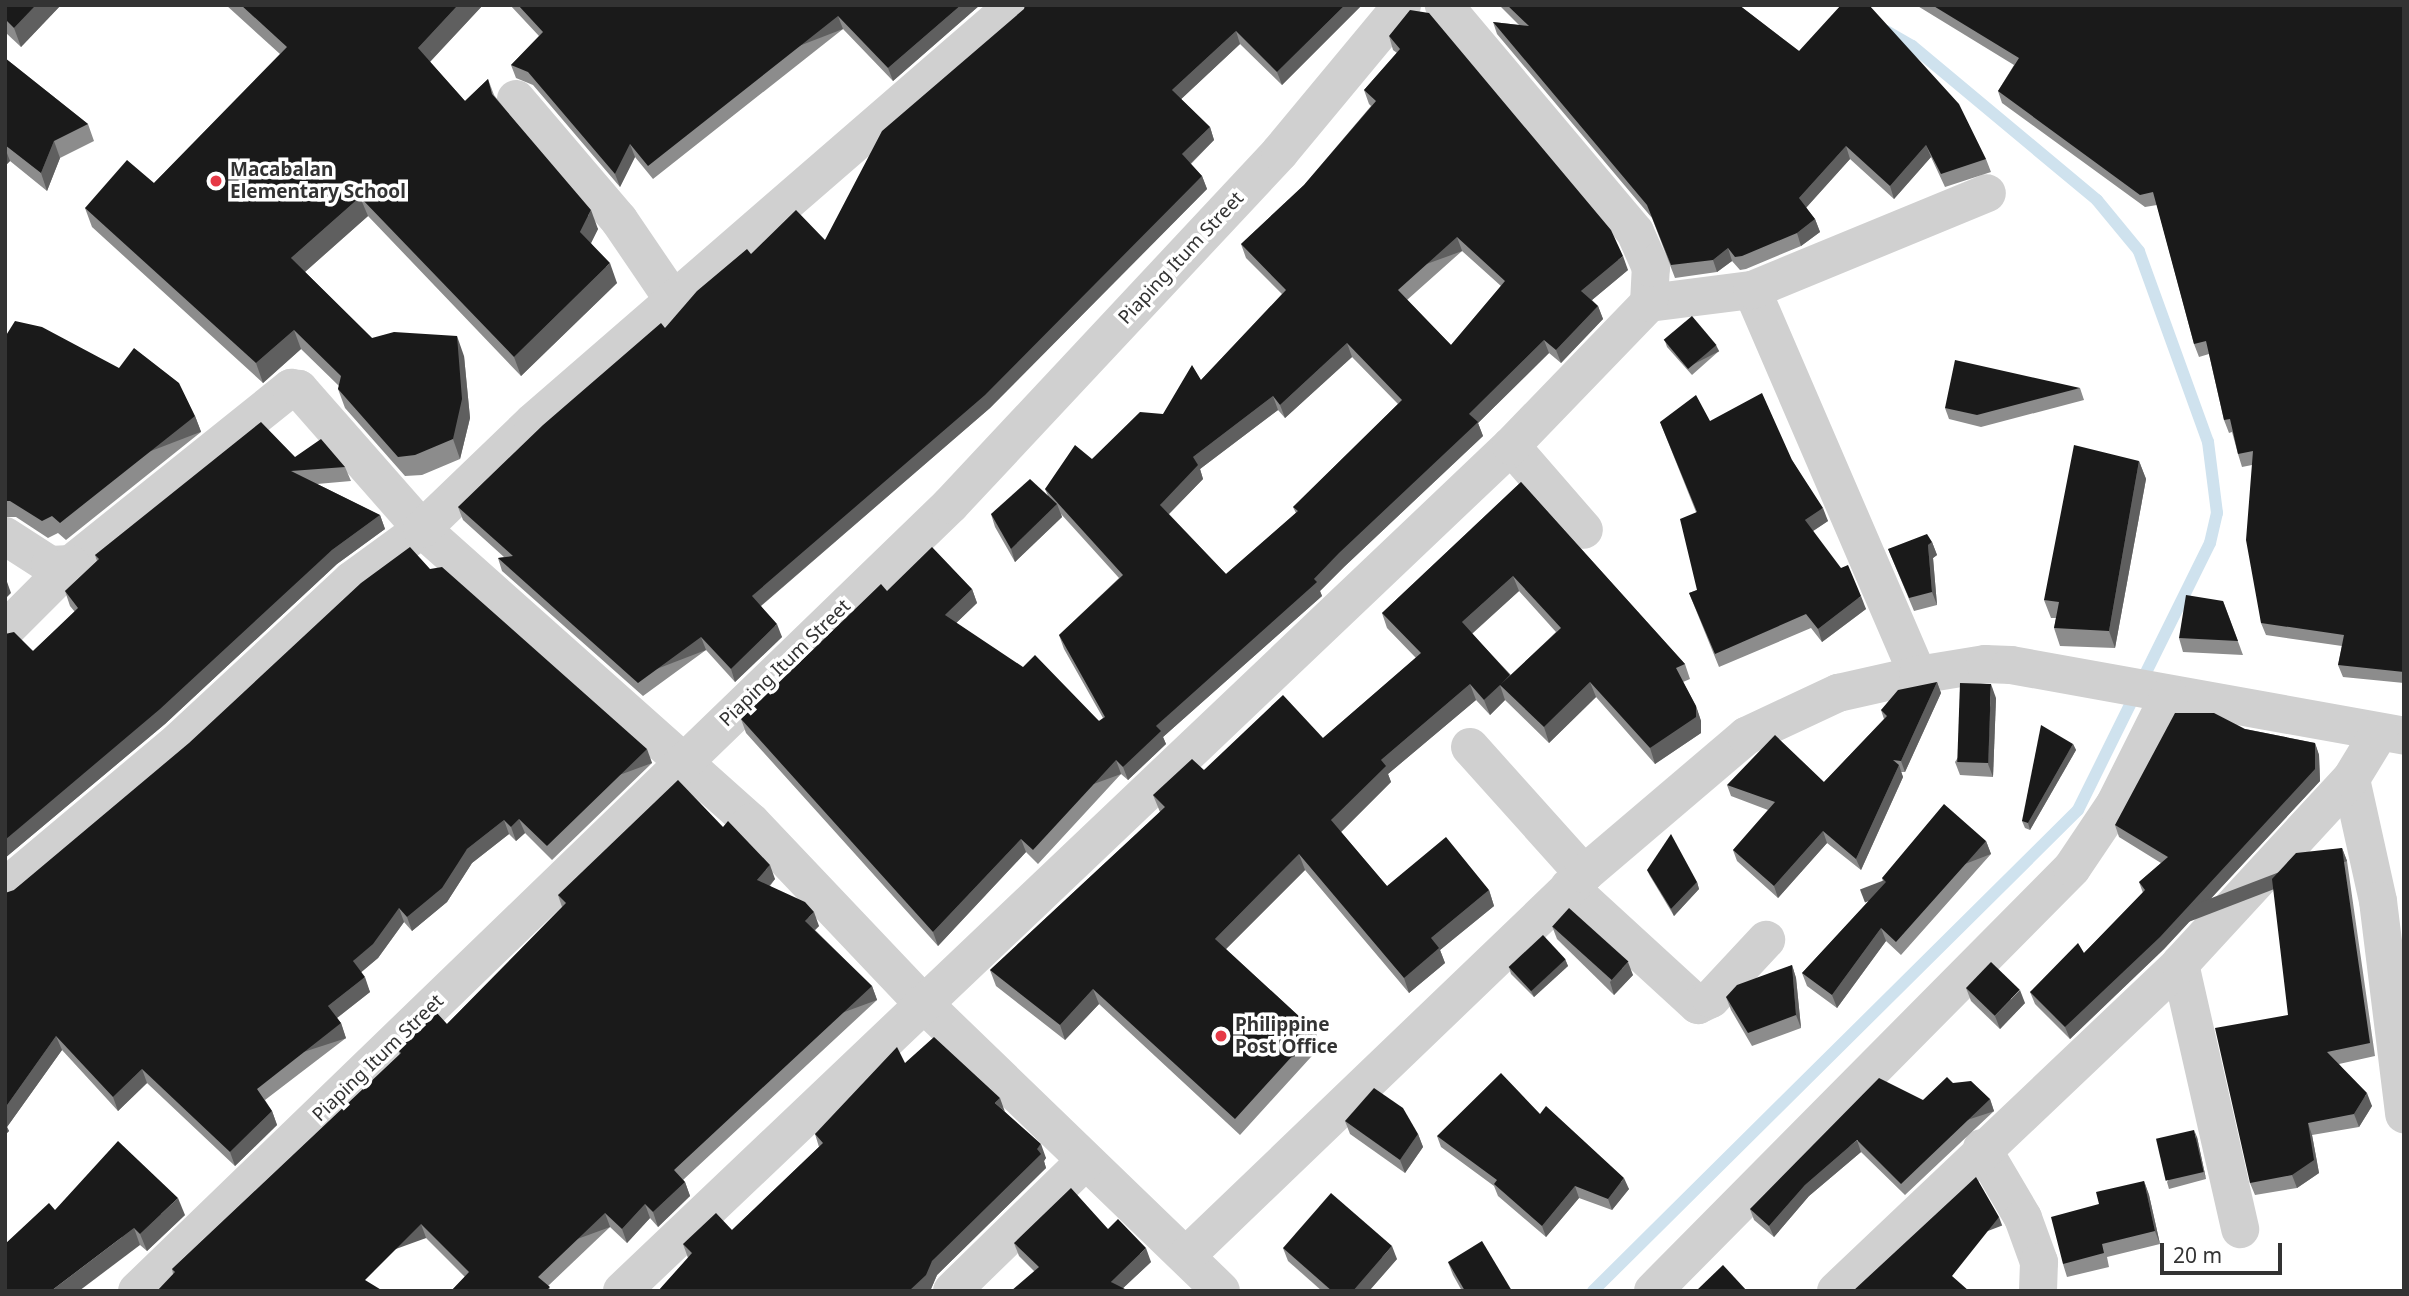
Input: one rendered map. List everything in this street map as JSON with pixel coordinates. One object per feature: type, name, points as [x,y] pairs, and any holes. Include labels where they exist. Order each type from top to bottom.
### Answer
[{"type":"street","points":[[5,887],[180,740],[352,580],[422,530],[533,422],[674,301],[852,141],[1014,5]]},
{"type":"street","name":"Piaping Itum Street","points":[[136,1291],[950,505],[1280,152],[1402,5]]},
{"type":"street","points":[[1444,5],[1636,232],[1651,268],[1649,303]]},
{"type":"street","points":[[516,99],[619,220],[674,301]]},
{"type":"street","points":[[622,1291],[1511,446],[1649,303],[1752,290],[1987,193]]},
{"type":"street","points":[[1752,290],[1918,675]]},
{"type":"street","points":[[5,630],[71,564],[294,388],[422,530],[751,822],[923,1003],[1084,1162],[1221,1291]]},
{"type":"street","points":[[1511,446],[1584,530]]},
{"type":"street","points":[[5,536],[50,565],[71,564]]},
{"type":"street","points":[[1186,1256],[1576,881],[1746,736],[1838,693],[1918,675],[2011,664],[2150,692],[2391,734]]},
{"type":"street","points":[[1653,1291],[2072,868],[2115,804],[2150,692]]},
{"type":"street","points":[[1836,1291],[1982,1148],[2180,964],[2391,734]]},
{"type":"street","points":[[1469,747],[1576,881],[1698,1005],[1711,999],[1766,940]]},
{"type":"street","points":[[2351,779],[2378,901],[2404,1114]]},
{"type":"street","points":[[2180,964],[2240,1229]]},
{"type":"street","points":[[1982,1148],[2023,1218],[2039,1262],[2038,1291]]},
{"type":"street","points":[[952,1291],[1084,1162]]},
{"type":"building","points":[[5,5],[36,5],[14,28],[5,19]]},
{"type":"building","points":[[241,5],[458,5],[418,48],[465,101],[488,79],[492,94],[591,210],[580,232],[610,263],[514,357],[360,197],[291,258],[372,338],[394,332],[457,336],[462,399],[453,439],[415,455],[398,457],[338,389],[341,376],[294,330],[256,363],[85,208],[127,160],[154,183],[287,47]]},
{"type":"building","points":[[518,5],[961,5],[888,68],[838,16],[648,166],[630,144],[615,174],[528,72],[511,65],[543,32]]},
{"type":"building","points":[[1025,5],[1345,5],[1277,72],[1236,31],[1172,90],[1210,127],[1182,154],[1202,176],[985,395],[752,596],[777,624],[731,669],[701,637],[638,683],[498,558],[513,556],[458,507],[543,425],[661,323],[665,328],[697,291],[747,249],[751,254],[796,210],[825,240],[882,131],[1024,9]]},
{"type":"building","points":[[1507,5],[1739,5],[1799,51],[1841,5],[1869,5],[1959,104],[1986,159],[1941,174],[1926,145],[1890,186],[1846,146],[1799,198],[1815,219],[1797,233],[1742,256],[1735,257],[1728,248],[1713,260],[1671,265],[1647,205],[1493,22],[1529,26]]},
{"type":"building","points":[[1932,5],[2404,5],[2404,672],[2338,665],[2344,635],[2261,623],[2246,540],[2253,451],[2238,454],[2230,419],[2224,420],[2206,341],[2194,344],[2153,192],[2140,195],[1998,91],[2019,58]]},
{"type":"building","points":[[1410,10],[1429,13],[1611,230],[1623,256],[1581,291],[1598,306],[1556,350],[1544,340],[1469,414],[1478,422],[1339,553],[1314,579],[1317,582],[1156,726],[1161,731],[1123,767],[1116,760],[1033,850],[1021,839],[933,932],[741,719],[881,584],[887,591],[932,547],[972,589],[945,615],[1023,667],[1035,655],[1099,721],[1105,717],[1059,635],[1123,575],[1045,489],[1075,445],[1092,459],[1140,412],[1163,414],[1192,365],[1201,380],[1286,290],[1241,244],[1304,185],[1376,101],[1364,90],[1400,49],[1389,36]],"holes":[[[1457,237],[1505,281],[1451,345],[1398,290]],[[1347,343],[1402,400],[1293,507],[1298,511],[1226,574],[1160,505],[1198,465],[1193,457],[1273,396],[1280,405]]]},
{"type":"building","points":[[5,58],[88,124],[54,141],[41,173],[5,145]]},
{"type":"building","points":[[1692,316],[1716,345],[1688,369],[1664,340]]},
{"type":"building","points":[[15,321],[42,327],[119,368],[134,348],[179,383],[195,416],[60,523],[52,516],[42,521],[10,501],[5,501],[5,337]]},
{"type":"building","points":[[1955,360],[2080,388],[1977,415],[1945,408]]},
{"type":"building","points":[[1762,393],[1792,460],[1823,508],[1805,520],[1841,568],[1848,565],[1861,596],[1818,629],[1806,614],[1715,654],[1689,593],[1697,590],[1680,519],[1697,512],[1660,422],[1696,395],[1710,421]]},
{"type":"building","points":[[261,422],[295,457],[321,439],[345,467],[291,471],[380,515],[332,550],[160,709],[5,840],[5,634],[14,632],[33,651],[78,608],[65,591],[99,559],[95,555]]},
{"type":"building","points":[[2074,445],[2139,461],[2109,631],[2054,628],[2059,602],[2044,600]]},
{"type":"building","points":[[1030,479],[1057,504],[1011,549],[991,514]]},
{"type":"building","points":[[1521,482],[1685,664],[1676,668],[1696,706],[1696,717],[1650,748],[1590,682],[1544,727],[1500,685],[1484,700],[1470,684],[1381,760],[1386,766],[1331,820],[1387,886],[1446,837],[1489,890],[1431,938],[1439,948],[1404,978],[1299,854],[1215,939],[1315,1031],[1235,1119],[1093,989],[1060,1025],[990,970],[1165,807],[1153,795],[1192,759],[1204,770],[1283,695],[1323,738],[1421,653],[1382,613]],"holes":[[[1513,576],[1561,628],[1500,685],[1510,675],[1462,622]]]},
{"type":"building","points":[[1927,534],[1932,542],[1928,545],[1932,592],[1909,598],[1888,549]]},
{"type":"building","points":[[410,547],[430,569],[442,567],[647,749],[547,846],[519,819],[511,827],[504,820],[467,849],[442,888],[407,917],[399,908],[373,944],[353,961],[365,977],[328,1006],[341,1023],[257,1089],[272,1111],[230,1152],[142,1069],[113,1097],[56,1036],[5,1108],[5,893],[14,890],[189,743],[361,583]]},
{"type":"building","points":[[2186,595],[2223,601],[2238,641],[2179,638]]},
{"type":"building","points":[[1937,682],[1901,761],[1893,760],[1899,765],[1856,859],[1823,831],[1774,886],[1733,850],[1775,802],[1727,785],[1775,735],[1824,782],[1887,716],[1881,710],[1898,690]]},
{"type":"building","points":[[1960,683],[1991,684],[1988,763],[1957,762]]},
{"type":"building","points":[[2175,713],[2214,713],[2245,729],[2315,743],[2315,769],[2160,937],[2065,1027],[2030,992],[2078,943],[2084,953],[2145,890],[2139,882],[2168,857],[2115,825]]},
{"type":"building","points":[[2041,725],[2073,744],[2028,823],[2022,821]]},
{"type":"building","points":[[678,780],[723,827],[728,821],[770,865],[757,880],[805,902],[814,912],[805,921],[872,986],[674,1170],[685,1182],[653,1212],[645,1204],[622,1229],[605,1213],[538,1277],[550,1287],[546,1291],[451,1291],[469,1272],[421,1224],[365,1280],[383,1291],[157,1291],[175,1272],[172,1269],[401,1053],[398,1050],[437,1013],[447,1024],[566,903],[558,895]]},
{"type":"building","points":[[1944,804],[1986,841],[1896,942],[1881,928],[1832,995],[1802,973],[1886,882],[1882,878]]},
{"type":"building","points":[[1671,834],[1697,882],[1671,909],[1647,870]]},
{"type":"building","points":[[2342,848],[2370,1043],[2327,1052],[2367,1093],[2354,1114],[2308,1123],[2314,1160],[2292,1175],[2250,1183],[2215,1028],[2288,1015],[2272,879],[2296,853]]},
{"type":"building","points":[[1569,908],[1628,962],[1612,980],[1552,927]]},
{"type":"building","points":[[1543,935],[1566,959],[1531,991],[1509,967]]},
{"type":"building","points":[[1991,962],[2020,990],[1995,1016],[1966,988]]},
{"type":"building","points":[[1792,965],[1796,1015],[1748,1033],[1726,997],[1737,985]]},
{"type":"building","points":[[934,1037],[1000,1098],[995,1103],[1041,1144],[1037,1149],[1041,1154],[932,1261],[926,1275],[909,1291],[658,1291],[692,1253],[683,1244],[716,1213],[732,1230],[823,1143],[815,1134],[897,1047],[905,1063]]},
{"type":"building","points":[[1501,1073],[1540,1114],[1546,1106],[1624,1178],[1608,1199],[1575,1186],[1542,1226],[1494,1184],[1497,1180],[1437,1136]]},
{"type":"building","points":[[1947,1077],[1953,1083],[1971,1081],[1990,1099],[1901,1184],[1857,1140],[1805,1185],[1769,1226],[1750,1209],[1879,1078],[1923,1100]]},
{"type":"building","points":[[1374,1088],[1403,1108],[1418,1134],[1400,1160],[1345,1121]]},
{"type":"building","points":[[2194,1130],[2204,1172],[2166,1181],[2156,1139]]},
{"type":"building","points":[[118,1141],[178,1198],[140,1234],[134,1228],[51,1291],[5,1291],[5,1244],[49,1203],[55,1210]]},
{"type":"building","points":[[1976,1177],[1999,1217],[1952,1276],[1969,1291],[1853,1291]]},
{"type":"building","points":[[2144,1181],[2155,1231],[2102,1244],[2104,1253],[2063,1264],[2051,1217],[2099,1204],[2096,1192]]},
{"type":"building","points":[[1071,1188],[1108,1229],[1118,1219],[1146,1248],[1111,1282],[1129,1291],[1011,1291],[1039,1267],[1014,1243]]},
{"type":"building","points":[[1331,1193],[1392,1246],[1353,1291],[1332,1291],[1283,1248]]},
{"type":"building","points":[[1482,1241],[1512,1291],[1465,1291],[1448,1262]]},
{"type":"building","points":[[1723,1265],[1747,1291],[1696,1291]]},
{"type":"waterway","points":[[1593,1291],[2078,810],[2210,543],[2217,513],[2208,442],[2139,251],[2097,200],[1912,46],[1886,31]]},
{"type":"place","name":"Macabalan Elementary School","points":[[216,181]]},
{"type":"place","name":"Philippine Post Office","points":[[1221,1036]]}]
